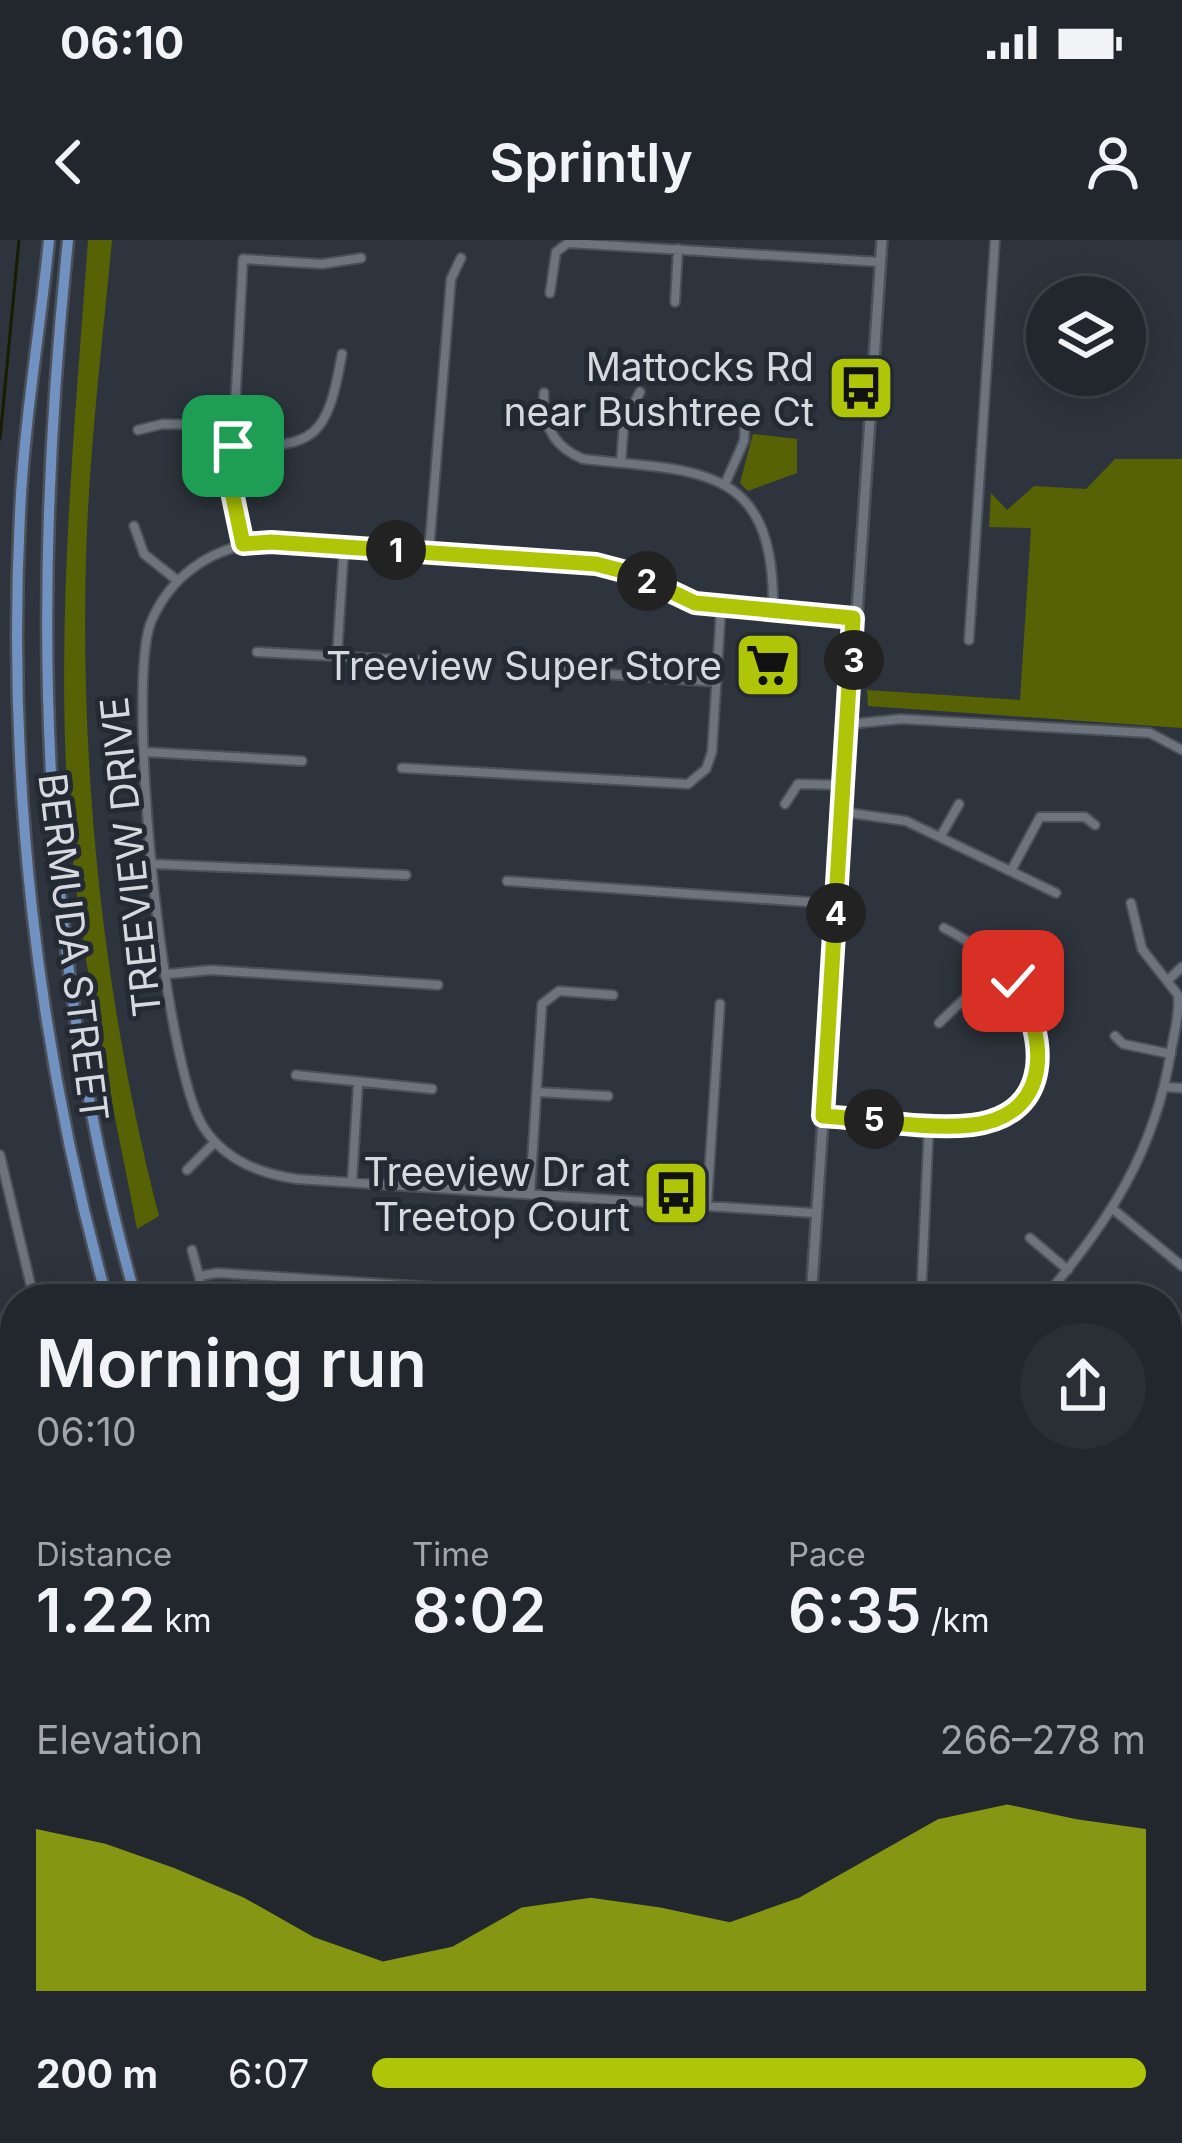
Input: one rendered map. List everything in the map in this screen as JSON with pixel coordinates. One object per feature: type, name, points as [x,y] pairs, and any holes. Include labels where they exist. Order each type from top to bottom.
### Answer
[{"type":"main road","name":"BERMUDA STREET","points":[[49,240],[20,507],[16,671],[21,787],[52,1048],[104,1284]]},
{"type":"main road","name":"BERMUDA STREET","points":[[68,240],[47,466],[47,760],[76,1025],[133,1284]]},
{"type":"street","points":[[812,1284],[882,240]]},
{"type":"street","points":[[969,640],[995,240]]},
{"type":"street","points":[[550,293],[556,252],[568,242],[880,262]]},
{"type":"street","points":[[675,302],[678,249]]},
{"type":"street","points":[[243,544],[232,492],[243,259],[322,264],[361,258]]},
{"type":"street","points":[[429,552],[451,279],[461,258]]},
{"type":"street","points":[[233,446],[298,444],[314,435],[342,354]]},
{"type":"street","points":[[621,462],[624,422],[640,392]]},
{"type":"street","points":[[544,393],[546,422],[559,446],[583,459],[682,467],[725,484],[752,511],[768,545],[773,612]]},
{"type":"street","points":[[725,484],[744,441],[746,406]]},
{"type":"street","points":[[138,430],[163,424],[235,425]]},
{"type":"street","points":[[134,526],[144,554],[178,581]]},
{"type":"street","name":"TREEVIEW DRIVE","points":[[215,1142],[190,1097],[168,974],[145,752],[143,654],[152,621],[178,581],[210,556],[243,544],[344,547],[596,564],[721,608],[853,618]]},
{"type":"street","points":[[337,656],[344,547]]},
{"type":"street","points":[[402,769],[688,784],[710,761],[721,608]]},
{"type":"street","points":[[257,652],[422,662]]},
{"type":"street","points":[[524,668],[716,682]]},
{"type":"street","points":[[850,724],[901,718],[1150,733],[1182,750]]},
{"type":"street","points":[[145,752],[302,761]]},
{"type":"street","points":[[785,804],[797,784],[845,785]]},
{"type":"street","points":[[941,835],[958,804]]},
{"type":"street","points":[[843,812],[898,818],[1056,893]]},
{"type":"street","points":[[1012,869],[1040,817],[1085,818],[1095,825]]},
{"type":"street","points":[[154,864],[406,875]]},
{"type":"street","points":[[506,881],[837,904]]},
{"type":"street","points":[[1055,1284],[1114,1210],[1143,1155],[1165,1087],[1179,1003],[1139,941],[1131,903]]},
{"type":"street","points":[[823,1116],[928,1123],[991,1120],[1019,1102],[1034,1081],[1040,1053],[1036,1024],[1021,993],[999,966],[944,928]]},
{"type":"street","points":[[939,1023],[999,966]]},
{"type":"street","points":[[1168,980],[1182,967]]},
{"type":"street","points":[[168,974],[211,970],[439,985]]},
{"type":"street","points":[[530,1194],[544,1000],[559,992],[614,995]]},
{"type":"street","points":[[707,1205],[720,1004]]},
{"type":"street","points":[[1115,1036],[1123,1044],[1171,1054]]},
{"type":"street","points":[[296,1075],[432,1089]]},
{"type":"street","points":[[352,1182],[358,1084]]},
{"type":"street","points":[[1165,1087],[1182,1088]]},
{"type":"street","points":[[537,1092],[608,1096]]},
{"type":"street","points":[[921,1284],[928,1123]]},
{"type":"street","points":[[187,1170],[215,1142],[274,1176],[814,1213]]},
{"type":"street","points":[[0,1154],[2,1184],[30,1284]]},
{"type":"street","points":[[1114,1210],[1182,1266]]},
{"type":"street","points":[[1030,1238],[1067,1270]]},
{"type":"street","points":[[191,1250],[201,1284]]},
{"type":"street","points":[[199,1276],[218,1273],[399,1284]]},
{"type":"green space","points":[[88,240],[112,240],[88,518],[87,723],[110,972],[159,1216],[137,1229],[85,954],[67,787],[66,581]]},
{"type":"green space","points":[[753,434],[797,439],[797,473],[748,491],[740,483]]},
{"type":"green space","points":[[1115,459],[1182,459],[1182,728],[868,706],[867,690],[1020,700],[1031,528],[989,527],[991,493],[1007,510],[1034,486],[1086,489]]},
{"type":"waterway","points":[[0,439],[19,240]]},
{"type":"place","name":"Mattocks Rd near Bushtree Ct","points":[[861,388]]},
{"type":"place","name":"Treeview Super Store","points":[[768,665]]},
{"type":"place","name":"Treeview Dr at Treetop Court","points":[[676,1193]]},
{"type":"route","points":[[233,446],[232,492],[243,544],[596,564],[634,574],[695,603],[853,618],[855,646],[823,1116],[962,1125],[983,1123],[1006,1112],[1025,1096],[1040,1064],[1036,1024],[1013,981]]}]
